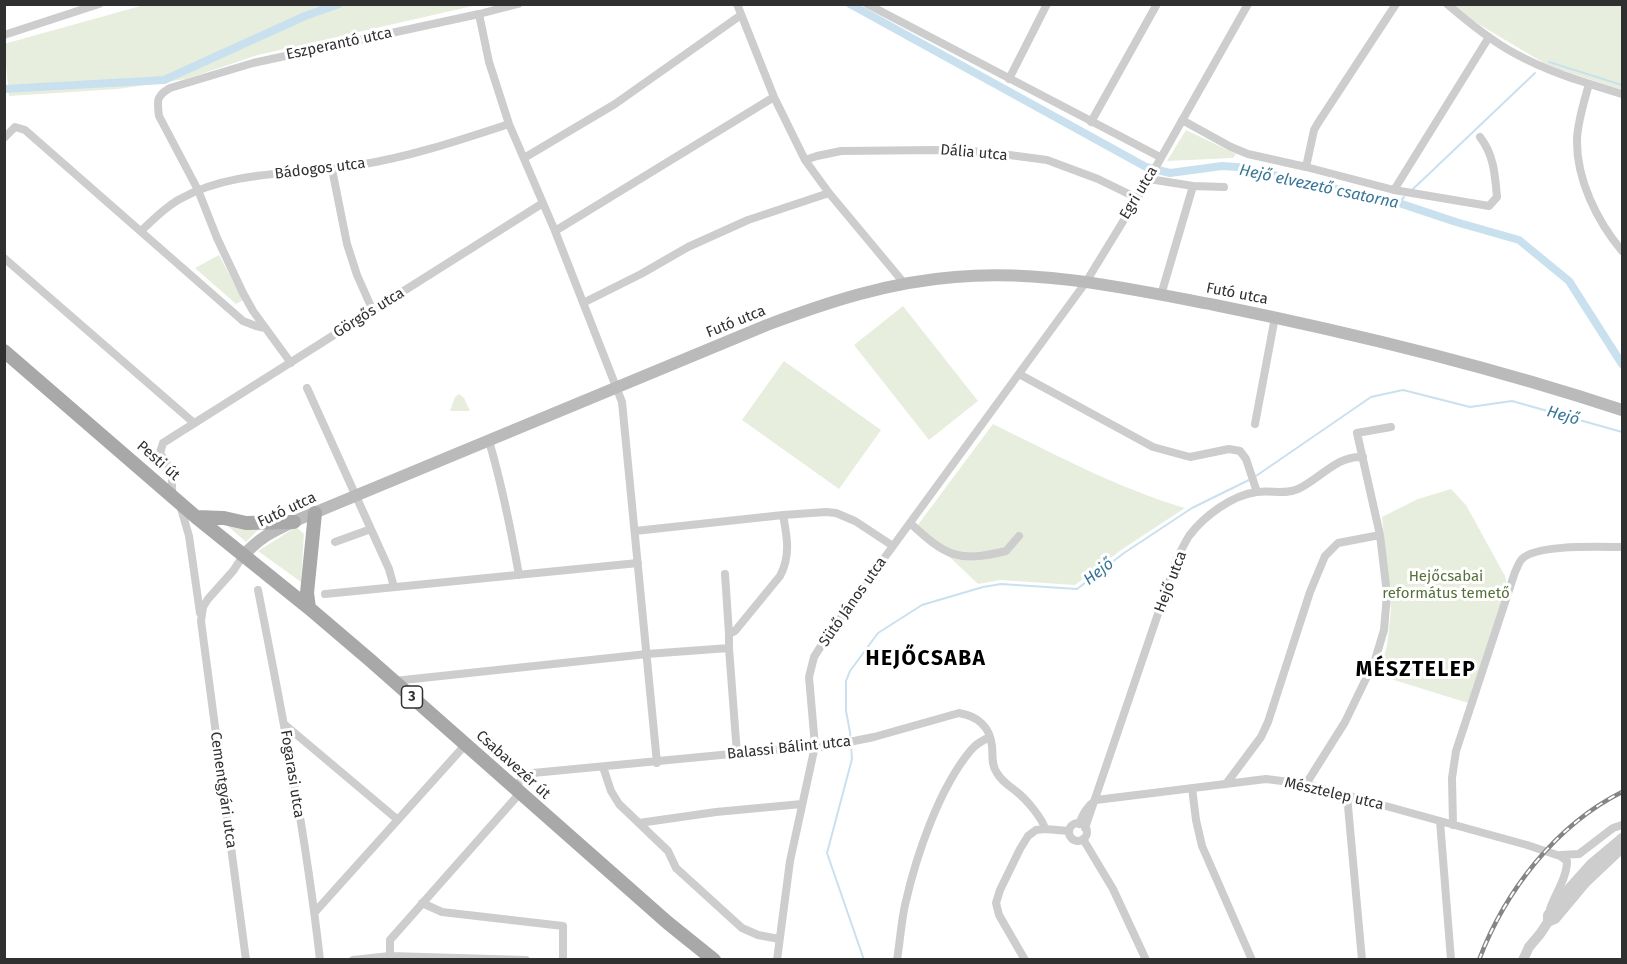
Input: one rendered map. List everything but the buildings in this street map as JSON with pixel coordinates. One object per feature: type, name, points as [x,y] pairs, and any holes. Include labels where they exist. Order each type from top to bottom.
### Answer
[{"type":"main road","name":"Futó utca","points":[[243,556],[268,533],[813,308],[873,290],[955,277],[1033,276],[1086,282],[1275,317],[1450,360],[1561,390],[1623,410]]},
{"type":"main road","name":"Pesti út","points":[[4,351],[196,517],[291,594]]},
{"type":"main road","points":[[309,608],[307,593],[315,513]]},
{"type":"main road","points":[[196,517],[224,518],[246,523],[294,522]]},
{"type":"main road","name":"Csabavezér út","points":[[291,594],[394,681],[668,923],[714,960]]},
{"type":"street","points":[[4,35],[74,9],[99,4]]},
{"type":"street","name":"Eszperantó utca","points":[[198,190],[159,116],[159,98],[170,88],[253,63],[518,4]]},
{"type":"street","points":[[737,4],[774,97],[805,160],[829,193],[904,284]]},
{"type":"street","points":[[1009,79],[1047,4]]},
{"type":"street","points":[[1090,122],[1157,4]]},
{"type":"street","name":"Egri utca","points":[[1019,374],[1086,282],[1149,179],[1248,4]]},
{"type":"street","points":[[1306,167],[1314,130],[1396,4]]},
{"type":"street","points":[[1447,4],[1489,37],[1514,53],[1549,70],[1623,94]]},
{"type":"street","points":[[875,6],[1159,160]]},
{"type":"street","points":[[479,14],[489,62],[509,124],[555,231],[622,402],[657,762]]},
{"type":"street","points":[[524,158],[615,104],[741,15]]},
{"type":"street","points":[[1394,190],[1489,37]]},
{"type":"street","points":[[1589,84],[1579,122],[1577,142],[1583,180],[1596,213],[1623,251]]},
{"type":"street","points":[[555,231],[774,97]]},
{"type":"street","points":[[1182,120],[1248,154],[1394,190],[1489,206],[1497,197],[1493,162],[1480,137]]},
{"type":"street","name":"Bádogos utca","points":[[141,231],[163,210],[179,200],[198,190],[235,179],[332,169],[399,158],[509,124]]},
{"type":"street","points":[[4,138],[15,127],[25,130],[243,321],[265,328]]},
{"type":"street","name":"Dália utca","points":[[805,160],[841,151],[987,152],[1047,160],[1098,179],[1137,198]]},
{"type":"street","points":[[332,169],[347,244],[357,275],[373,311]]},
{"type":"street","points":[[1149,179],[1193,186],[1224,187]]},
{"type":"street","points":[[1161,295],[1193,186]]},
{"type":"street","points":[[198,190],[217,238],[243,293],[253,311],[291,363]]},
{"type":"street","points":[[584,303],[698,243],[748,220],[829,193]]},
{"type":"street","name":"Görgős utca","points":[[175,499],[172,472],[160,453],[164,443],[543,202]]},
{"type":"street","points":[[4,258],[194,423]]},
{"type":"street","name":"Futó utca","points":[[1255,424],[1275,317]]},
{"type":"street","points":[[1019,374],[1153,447],[1190,457],[1229,449],[1240,451],[1246,459],[1255,484]]},
{"type":"street","name":"Sütő János utca","points":[[777,960],[790,861],[815,746],[809,678],[814,657],[1019,374]]},
{"type":"street","points":[[307,388],[389,569],[394,587]]},
{"type":"street","points":[[1306,784],[1345,722],[1374,660],[1384,630],[1387,594],[1380,535],[1357,433],[1391,427]]},
{"type":"street","points":[[489,441],[498,472],[519,575]]},
{"type":"street","name":"Hejő utca","points":[[1082,826],[1096,800],[1176,561],[1188,537],[1208,515],[1255,484],[1286,493],[1299,488],[1346,458],[1363,457]]},
{"type":"street","name":"Cementgyári utca","points":[[175,499],[189,536],[246,960]]},
{"type":"street","points":[[635,531],[826,512],[836,513],[855,521],[893,546]]},
{"type":"street","points":[[729,634],[735,631],[785,568],[788,545],[783,515]]},
{"type":"street","points":[[910,524],[945,552],[972,558],[1006,552],[1018,536]]},
{"type":"street","points":[[335,542],[371,529]]},
{"type":"street","points":[[1226,784],[1261,737],[1268,722],[1310,592],[1325,556],[1338,543],[1380,535]]},
{"type":"street","points":[[1452,825],[1452,778],[1456,751],[1515,572],[1522,558],[1534,553],[1571,547],[1623,547]]},
{"type":"street","points":[[201,621],[203,607],[208,599],[243,556]]},
{"type":"street","points":[[325,594],[638,563]]},
{"type":"street","points":[[725,574],[737,754]]},
{"type":"street","name":"Fogarasi utca","points":[[258,590],[284,724],[315,912],[320,960]]},
{"type":"street","points":[[394,681],[647,654],[729,648]]},
{"type":"street","name":"Balassi Bálint utca","points":[[390,956],[390,940],[517,790],[523,778],[532,773],[824,747],[857,741],[959,712],[980,721],[990,738]]},
{"type":"street","points":[[284,724],[398,820]]},
{"type":"street","points":[[897,960],[904,907],[917,858],[944,791],[972,748],[990,738],[995,771],[1044,822],[1045,829]]},
{"type":"street","points":[[315,912],[466,744]]},
{"type":"street","points":[[603,767],[611,791],[619,804],[669,851],[676,868],[742,928],[758,935],[779,939]]},
{"type":"street","name":"Mésztelep utca","points":[[1096,800],[1266,779],[1306,784],[1560,855]]},
{"type":"street","points":[[1192,788],[1202,846],[1252,960]]},
{"type":"street","points":[[1347,795],[1362,960]]},
{"type":"street","points":[[639,823],[716,812],[802,804]]},
{"type":"street","points":[[1440,821],[1451,960]]},
{"type":"street","points":[[1560,855],[1579,854],[1613,828],[1623,825]]},
{"type":"street","points":[[1072,826],[1082,826],[1086,835],[1078,841],[1073,840],[1069,831],[1072,826]]},
{"type":"street","points":[[1025,960],[999,915],[996,903],[1000,890],[1028,836],[1036,830],[1069,831]]},
{"type":"street","points":[[1605,835],[1623,835]]},
{"type":"street","points":[[1523,960],[1548,919],[1591,864],[1623,835]]},
{"type":"street","points":[[1083,839],[1113,889],[1146,960]]},
{"type":"street","points":[[1548,919],[1555,919],[1586,882],[1621,850]]},
{"type":"street","points":[[1548,919],[1555,895],[1566,873],[1567,861],[1560,855]]},
{"type":"street","points":[[422,903],[442,912],[563,926],[562,960]]},
{"type":"street","points":[[354,960],[390,956],[526,960]]},
{"type":"green space","points":[[144,5],[477,5],[258,55],[186,79],[118,89],[9,96],[4,44]]},
{"type":"green space","points":[[1451,5],[1622,5],[1622,90],[1549,66]]},
{"type":"green space","points":[[1186,130],[1236,154],[1233,158],[1167,161]]},
{"type":"green space","points":[[219,255],[243,300],[236,304],[195,268]]},
{"type":"green space","points":[[903,306],[978,401],[929,440],[854,345]]},
{"type":"green space","points":[[784,361],[881,430],[839,489],[742,420]]},
{"type":"green space","points":[[459,394],[464,398],[470,411],[450,411],[455,397]]},
{"type":"green space","points":[[993,424],[1112,481],[1185,508],[1121,550],[1075,585],[1000,580],[978,584],[917,526]]},
{"type":"green space","name":"Hejőcsabai református temető","points":[[1451,489],[1466,505],[1505,576],[1507,585],[1468,703],[1378,675],[1387,646],[1391,610],[1382,517],[1418,499]]},
{"type":"green space","points":[[221,520],[261,527],[246,542]]},
{"type":"green space","points":[[296,527],[304,534],[301,582],[258,551]]},
{"type":"waterway","name":"Hejő elvezető csatorna","points":[[4,89],[164,80],[305,16],[339,4]]},
{"type":"waterway","name":"Hejő elvezető csatorna","points":[[850,4],[1146,167],[1170,173],[1222,166],[1237,167],[1399,203],[1519,240],[1569,281],[1622,364]]},
{"type":"waterway","points":[[1549,62],[1622,85]]},
{"type":"waterway","points":[[1413,189],[1535,73]]},
{"type":"waterway","name":"Hejő elvezető csatorna","points":[[1399,203],[1404,197]]},
{"type":"waterway","name":"Hejő","points":[[1256,476],[1371,397],[1403,390],[1470,407],[1512,401],[1622,432]]},
{"type":"waterway","name":"Hejő","points":[[864,960],[827,853],[852,759],[846,711],[846,681],[850,671],[878,633],[922,605],[983,587],[1001,584],[1077,589],[1124,553],[1192,508],[1251,479]]},
{"type":"railway","points":[[1479,960],[1503,909],[1536,862],[1575,822],[1622,792]]},
{"type":"district","name":"HEJŐCSABA","points":[[926,659]]},
{"type":"district","name":"MÉSZTELEP","points":[[1416,670]]}]
